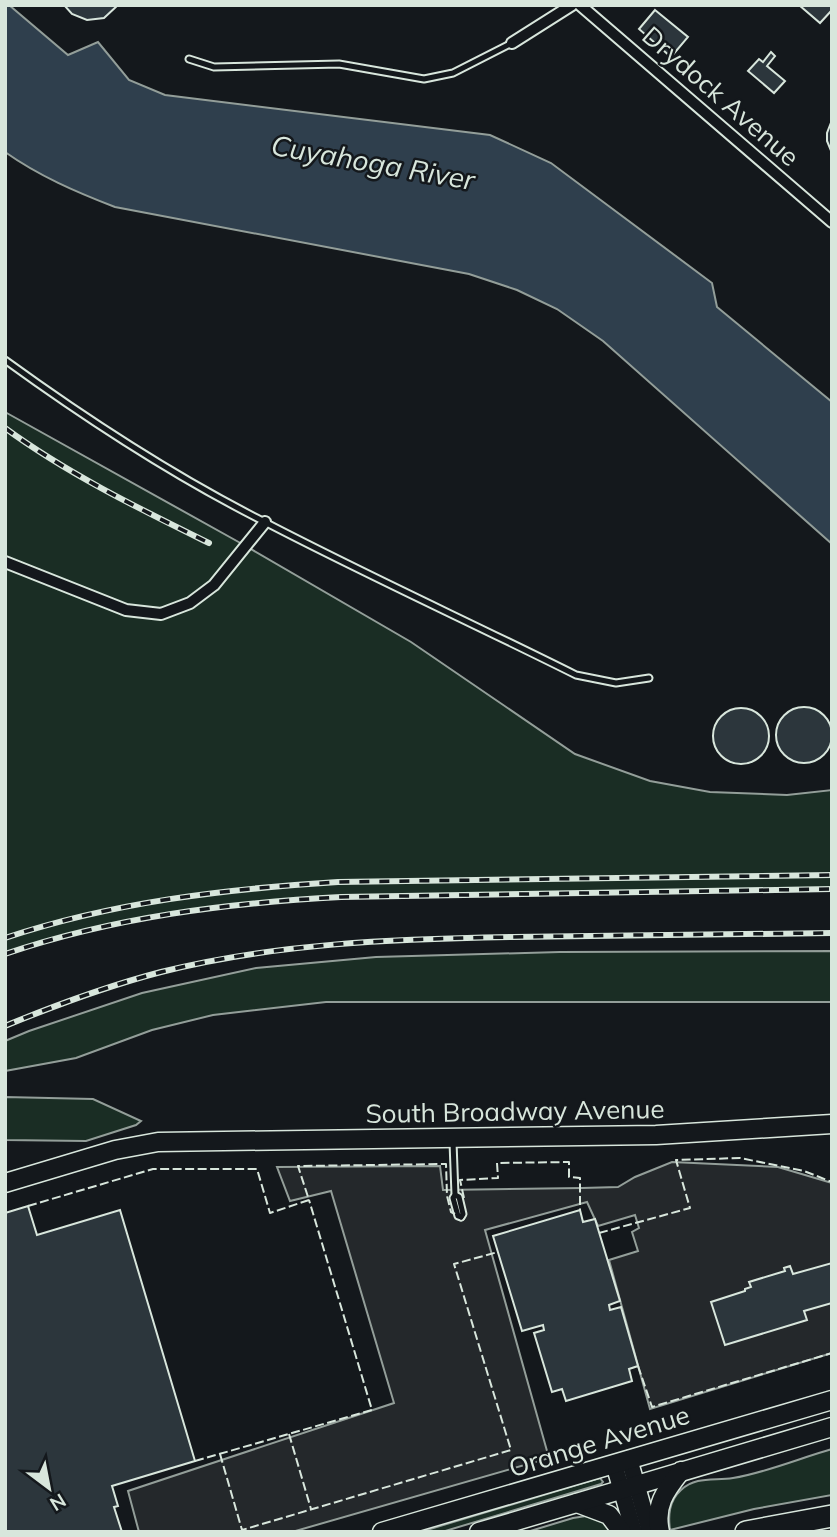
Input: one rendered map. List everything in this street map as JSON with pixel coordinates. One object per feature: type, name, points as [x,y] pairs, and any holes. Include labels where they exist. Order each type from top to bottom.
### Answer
[{"type":"highway","points":[[746,1532],[832,1516]]},
{"type":"main road","name":"South Broadway Avenue","points":[[5,1183],[136,1145],[692,1133],[832,1124]]},
{"type":"main road","name":"Orange Avenue","points":[[382,1532],[832,1400]]},
{"type":"main road","name":"Orange Avenue","points":[[480,1532],[832,1427]]},
{"type":"main road","points":[[660,1532],[658,1506],[681,1471]]},
{"type":"main road","points":[[578,1503],[609,1515],[622,1532]]},
{"type":"street","points":[[512,43],[572,5]]},
{"type":"street","name":"Drydock Avenue","points":[[580,5],[832,222]]},
{"type":"street","points":[[5,562],[126,610],[161,614],[184,606],[214,585],[265,522]]},
{"type":"street","points":[[621,1461],[629,1487],[650,1532]]},
{"type":"street","points":[[629,1487],[634,1532]]},
{"type":"lane","points":[[189,59],[214,67],[339,64],[424,79],[453,73],[512,43]]},
{"type":"lane","points":[[5,360],[131,446],[265,522],[576,675],[616,682],[649,678]]},
{"type":"lane","points":[[453,1139],[455,1195]]},
{"type":"green space","points":[[5,412],[411,642],[575,754],[650,781],[710,792],[787,795],[832,790],[832,889],[341,897],[256,903],[129,921],[87,930],[5,954]]},
{"type":"green space","points":[[832,951],[832,1002],[326,1002],[213,1015],[152,1030],[76,1058],[5,1071],[5,1041],[29,1031],[142,993],[256,968],[376,957],[560,952]]},
{"type":"green space","points":[[5,1097],[93,1099],[141,1121],[86,1141],[5,1140]]},
{"type":"green space","points":[[832,1449],[832,1495],[754,1509],[670,1530],[669,1514],[672,1504],[681,1490],[693,1483],[757,1473]]},
{"type":"green space","points":[[600,1478],[603,1482],[601,1484],[442,1532],[420,1532]]},
{"type":"green space","points":[[586,1516],[605,1522],[614,1532],[527,1532],[573,1518]]},
{"type":"shaded area","points":[[672,1162],[778,1167],[832,1183],[832,1353],[650,1409],[609,1260],[638,1251],[632,1232],[639,1228],[635,1215],[598,1226],[587,1202],[485,1230],[549,1458],[292,1532],[139,1532],[128,1491],[394,1403],[331,1191],[290,1201],[277,1167],[440,1166],[443,1190],[618,1187]]},
{"type":"water","name":"Cuyahoga River","points":[[5,5],[9,5],[68,55],[98,42],[129,80],[165,95],[490,135],[551,163],[712,283],[717,307],[832,402],[832,544],[603,341],[557,309],[517,290],[469,274],[115,207],[58,183],[18,161],[5,152]]},
{"type":"building","points":[[64,5],[118,5],[104,18],[87,20],[72,14]]},
{"type":"building","points":[[799,5],[832,5],[832,10],[820,23]]},
{"type":"building","points":[[655,10],[688,37],[671,57],[639,29]]},
{"type":"building","points":[[771,52],[775,56],[767,66],[785,81],[774,93],[748,71],[759,59],[763,62]]},
{"type":"building","points":[[832,120],[832,153],[827,133]]},
{"type":"building","points":[[804,707],[824,715],[832,735],[824,755],[804,763],[784,755],[776,735],[784,715]]},
{"type":"building","points":[[741,708],[756,713],[764,721],[769,736],[764,751],[756,759],[741,764],[726,759],[718,751],[713,736],[718,721],[726,713]]},
{"type":"building","points":[[28,1206],[37,1235],[120,1210],[195,1461],[112,1486],[118,1506],[114,1507],[122,1532],[5,1532],[5,1213]]},
{"type":"building","points":[[580,1210],[583,1222],[595,1219],[620,1301],[609,1305],[610,1310],[621,1307],[638,1366],[629,1369],[632,1381],[566,1401],[562,1389],[552,1392],[534,1333],[544,1330],[543,1325],[522,1331],[493,1236]]},
{"type":"building","points":[[832,1263],[832,1303],[804,1311],[807,1320],[725,1345],[711,1302],[745,1291],[751,1287],[749,1282],[785,1271],[784,1268],[790,1266],[793,1274]]},
{"type":"railway","points":[[5,428],[79,476],[209,543]]},
{"type":"railway","points":[[5,938],[128,906],[211,893],[296,885],[338,882],[832,875]]},
{"type":"railway","points":[[5,954],[87,930],[129,921],[256,903],[341,897],[832,889]]},
{"type":"railway","points":[[5,1026],[82,996],[161,972],[204,962],[336,944],[469,938],[832,933]]},
{"type":"fence","points":[[599,1233],[690,1208],[676,1160],[740,1158],[804,1171],[832,1182]]},
{"type":"fence","points":[[464,1198],[460,1180],[498,1178],[497,1163],[569,1162],[569,1177],[580,1178],[580,1210]]},
{"type":"fence","points":[[28,1206],[153,1169],[257,1169],[270,1213],[309,1200],[298,1166],[446,1164],[447,1196],[451,1212],[455,1214]]},
{"type":"fence","points":[[195,1461],[372,1410],[309,1200]]},
{"type":"fence","points":[[220,1454],[242,1530],[511,1450],[454,1264],[498,1252]]},
{"type":"fence","points":[[638,1366],[652,1407],[832,1353]]},
{"type":"fence","points":[[289,1434],[311,1509]]}]
